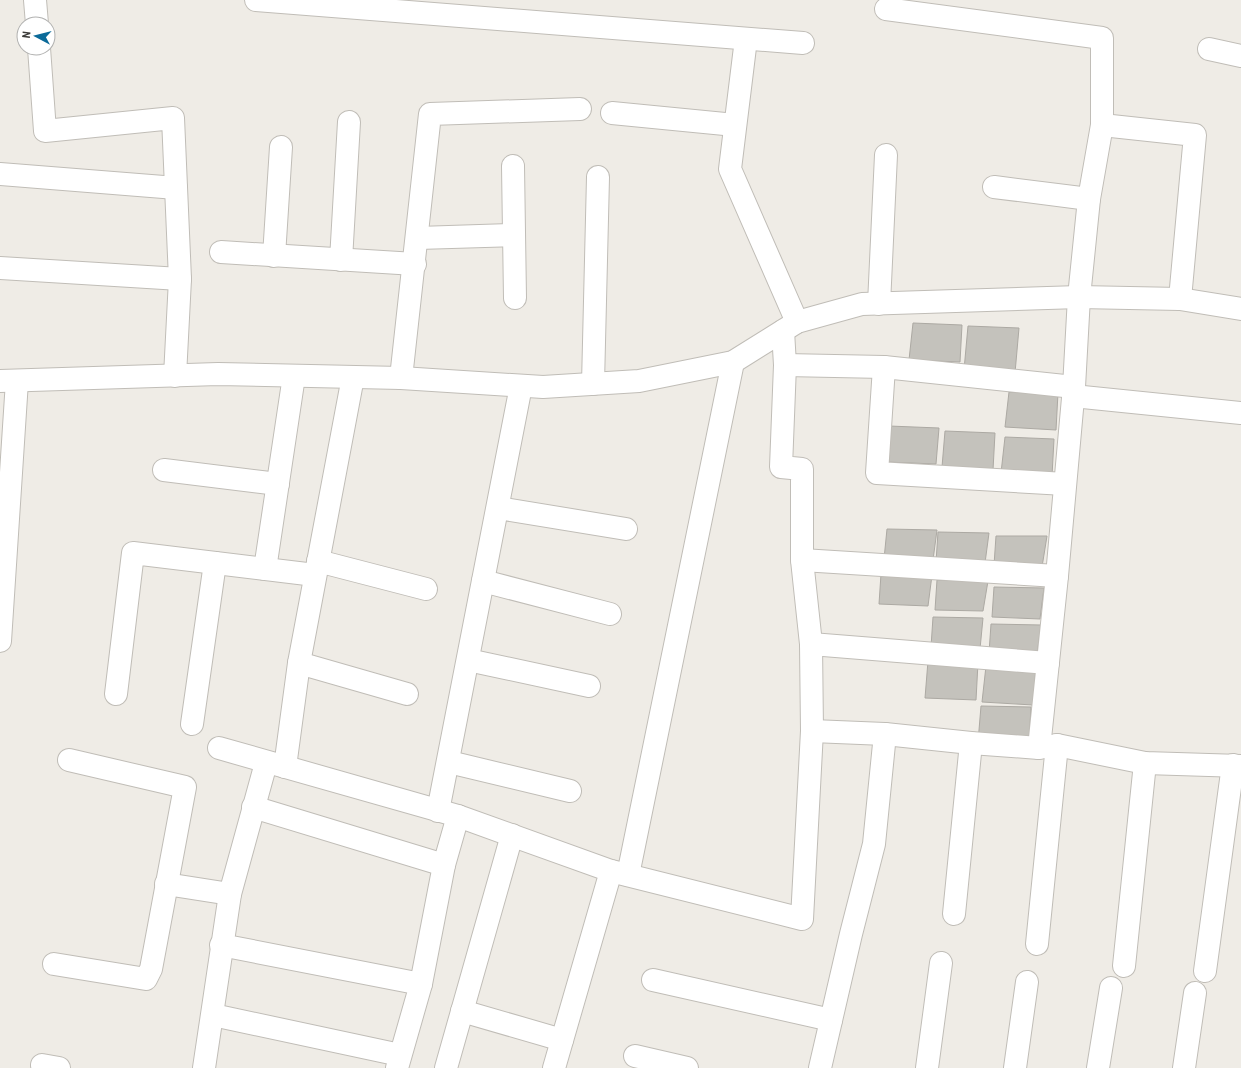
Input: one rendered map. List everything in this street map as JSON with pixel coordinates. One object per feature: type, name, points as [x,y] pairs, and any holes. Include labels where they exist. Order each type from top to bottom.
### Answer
[{"type":"street","points":[[35,0],[36,16]]},
{"type":"street","points":[[256,0],[483,9],[746,39],[803,44]]},
{"type":"street","points":[[886,9],[1102,38],[1102,125],[1089,199],[1079,297],[1073,392],[1048,663],[1048,746],[1037,944]]},
{"type":"street","points":[[219,748],[448,814],[619,873],[802,919],[812,731],[811,644],[802,560],[802,469],[781,467],[785,365],[790,327],[730,169],[746,39]]},
{"type":"street","points":[[1209,49],[1241,56]]},
{"type":"street","points":[[40,56],[45,131],[174,118],[180,279],[175,376]]},
{"type":"street","points":[[401,378],[418,238],[430,114],[580,109]]},
{"type":"street","points":[[612,112],[735,125]]},
{"type":"street","points":[[342,260],[350,122]]},
{"type":"street","points":[[1102,125],[1195,135],[1180,299]]},
{"type":"street","points":[[274,256],[281,147]]},
{"type":"street","points":[[879,304],[886,155]]},
{"type":"street","points":[[513,166],[515,298]]},
{"type":"street","points":[[0,174],[176,188]]},
{"type":"street","points":[[593,384],[598,177]]},
{"type":"street","points":[[994,187],[1089,199]]},
{"type":"street","points":[[418,238],[514,235]]},
{"type":"street","points":[[221,252],[415,264]]},
{"type":"street","points":[[0,268],[180,279]]},
{"type":"street","points":[[0,641],[8,381],[218,374],[401,378],[543,387],[639,381],[733,362],[790,327],[862,304],[1079,297],[1180,299],[1241,309]]},
{"type":"street","points":[[554,1068],[562,1040],[619,873],[733,362]]},
{"type":"street","points":[[785,365],[884,367],[1241,413]]},
{"type":"street","points":[[884,367],[877,473],[1065,484]]},
{"type":"street","points":[[265,569],[294,376]]},
{"type":"street","points":[[204,1068],[213,1015],[221,945],[230,894],[253,807],[275,765],[299,663],[353,377]]},
{"type":"street","points":[[213,1015],[398,1062],[421,984],[444,865],[448,814],[449,762],[521,386]]},
{"type":"street","points":[[164,470],[278,484]]},
{"type":"street","points":[[498,508],[626,529]]},
{"type":"street","points":[[116,694],[133,553],[265,569],[317,568],[426,589]]},
{"type":"street","points":[[802,560],[1057,576]]},
{"type":"street","points":[[192,724],[215,563]]},
{"type":"street","points":[[484,581],[610,614]]},
{"type":"street","points":[[811,644],[1048,663]]},
{"type":"street","points":[[468,660],[589,686]]},
{"type":"street","points":[[299,663],[407,694]]},
{"type":"street","points":[[812,731],[885,734],[971,743],[1048,746],[1145,762],[1237,765],[1205,971]]},
{"type":"street","points":[[820,1068],[851,934],[874,844],[885,734]]},
{"type":"street","points":[[954,914],[971,743]]},
{"type":"street","points":[[54,964],[146,979],[150,969],[185,787],[69,760]]},
{"type":"street","points":[[449,762],[570,791]]},
{"type":"street","points":[[1124,966],[1145,762]]},
{"type":"street","points":[[253,807],[444,865]]},
{"type":"street","points":[[446,1068],[512,835]]},
{"type":"street","points":[[166,884],[230,894]]},
{"type":"street","points":[[221,945],[421,984]]},
{"type":"street","points":[[927,1068],[941,963]]},
{"type":"street","points":[[653,980],[831,1020]]},
{"type":"street","points":[[1015,1068],[1027,982]]},
{"type":"street","points":[[1098,1068],[1111,988]]},
{"type":"street","points":[[1184,1068],[1195,993]]},
{"type":"street","points":[[462,1011],[562,1040]]},
{"type":"street","points":[[635,1056],[687,1068]]},
{"type":"building","points":[[913,323],[962,325],[960,362],[909,360]]},
{"type":"building","points":[[968,326],[1019,328],[1015,373],[964,370]]},
{"type":"building","points":[[1009,392],[1058,393],[1056,430],[1005,427]]},
{"type":"building","points":[[889,426],[939,428],[936,464],[885,462]]},
{"type":"building","points":[[945,431],[995,433],[993,470],[942,467]]},
{"type":"building","points":[[1005,437],[1054,439],[1052,476],[1001,473]]},
{"type":"building","points":[[887,529],[937,530],[933,560],[884,559]]},
{"type":"building","points":[[938,532],[989,533],[985,563],[936,562]]},
{"type":"building","points":[[996,536],[1047,536],[1042,567],[994,565]]},
{"type":"building","points":[[881,574],[932,575],[928,606],[879,604]]},
{"type":"building","points":[[937,580],[988,581],[983,611],[935,610]]},
{"type":"building","points":[[994,587],[1044,588],[1040,619],[992,617]]},
{"type":"building","points":[[933,617],[983,618],[980,649],[931,647]]},
{"type":"building","points":[[991,624],[1041,625],[1037,655],[989,653]]},
{"type":"building","points":[[928,661],[978,663],[976,700],[925,698]]},
{"type":"building","points":[[986,666],[1036,668],[1033,705],[982,702]]},
{"type":"building","points":[[981,706],[1031,707],[1029,744],[978,742]]}]
